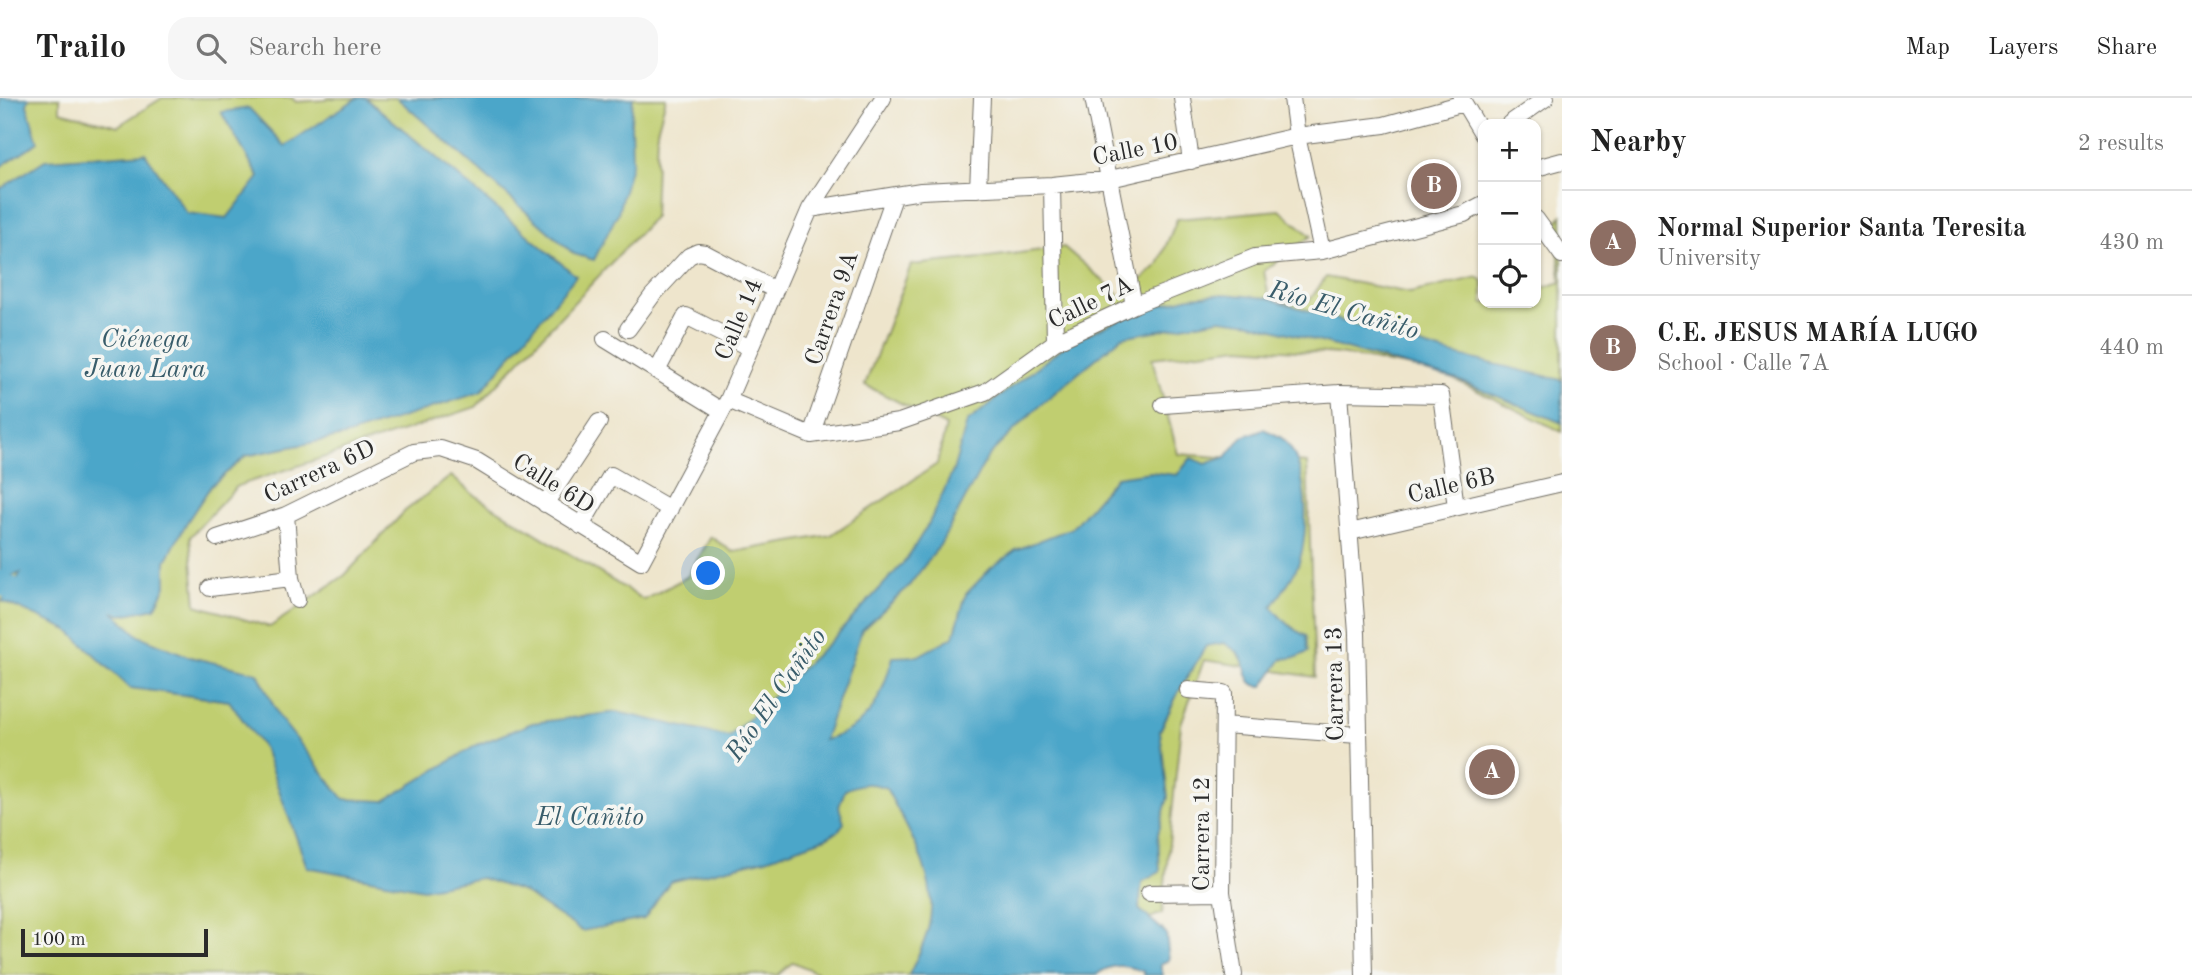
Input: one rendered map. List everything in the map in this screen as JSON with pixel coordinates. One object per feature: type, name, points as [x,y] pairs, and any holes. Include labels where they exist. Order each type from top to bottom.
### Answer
[{"type":"street","name":"Calle 14","points":[[641,562],[725,406],[810,209],[883,98]]},
{"type":"street","points":[[978,189],[982,98]]},
{"type":"street","points":[[1093,98],[1134,305]]},
{"type":"street","points":[[1182,98],[1191,161]]},
{"type":"street","points":[[1292,98],[1297,136],[1322,251]]},
{"type":"street","points":[[1516,119],[1546,98]]},
{"type":"street","name":"Calle 10","points":[[810,209],[921,191],[1110,180],[1297,136],[1384,125],[1462,101]]},
{"type":"street","points":[[1462,101],[1478,127]]},
{"type":"street","points":[[1541,167],[1562,161]]},
{"type":"street","points":[[1052,185],[1055,342]]},
{"type":"street","name":"Carrera 9A","points":[[810,435],[894,197]]},
{"type":"street","name":"Calle 7A","points":[[810,435],[899,422],[985,392],[1055,342],[1134,305],[1255,257],[1322,251],[1464,214],[1478,207]]},
{"type":"street","points":[[1541,226],[1562,255]]},
{"type":"street","points":[[628,329],[652,296],[689,256],[698,251],[775,290]]},
{"type":"street","points":[[657,371],[687,316],[750,348]]},
{"type":"street","points":[[605,339],[657,371],[725,406],[810,435]]},
{"type":"street","points":[[1163,405],[1339,393],[1441,395],[1457,507]]},
{"type":"street","name":"Carrera 13","points":[[1339,393],[1357,633],[1364,975]]},
{"type":"street","points":[[545,503],[599,422]]},
{"type":"street","name":"Calle 6D","points":[[441,449],[477,461],[641,562]]},
{"type":"street","name":"Carrera 6D","points":[[217,538],[286,515],[414,452],[441,449]]},
{"type":"street","points":[[581,526],[611,475],[670,509]]},
{"type":"street","name":"Calle 6B","points":[[1350,531],[1562,483]]},
{"type":"street","points":[[286,515],[292,578],[297,600]]},
{"type":"street","points":[[210,588],[292,578]]},
{"type":"street","name":"Carrera 12","points":[[1188,690],[1224,692],[1222,892],[1234,975]]},
{"type":"street","points":[[1224,725],[1358,735]]},
{"type":"street","points":[[1149,893],[1222,892]]},
{"type":"green space","points":[[0,98],[60,98],[60,111],[118,126],[162,98],[292,98],[296,102],[328,98],[666,98],[657,131],[654,217],[476,407],[237,486],[190,537],[196,605],[270,627],[345,575],[405,511],[451,476],[474,495],[644,600],[687,577],[711,537],[733,552],[831,535],[937,464],[946,426],[865,385],[911,265],[1064,247],[1122,297],[1158,265],[1177,219],[1280,210],[1311,236],[1264,271],[1270,303],[1309,301],[1326,277],[1410,293],[1478,277],[1478,308],[1541,308],[1541,288],[1561,282],[1556,222],[1562,216],[1562,432],[1439,372],[1339,354],[1240,347],[1152,358],[1178,454],[1307,463],[1315,677],[1204,660],[1181,724],[1162,913],[1013,975],[822,975],[793,962],[778,975],[0,975]]},
{"type":"water","points":[[0,98],[29,98],[27,105],[38,142],[0,167]]},
{"type":"water","points":[[357,98],[366,98],[576,276],[481,392],[345,436],[246,456],[211,486],[187,522],[166,561],[166,586],[155,608],[122,615],[113,612],[139,636],[190,657],[258,673],[279,717],[344,799],[384,801],[477,745],[532,723],[617,712],[729,737],[836,636],[906,560],[929,523],[953,471],[967,422],[1071,341],[1144,309],[1190,297],[1225,294],[1267,298],[1447,353],[1562,380],[1562,423],[1458,380],[1252,323],[1220,319],[1122,337],[1040,405],[988,456],[940,545],[908,587],[862,630],[824,740],[853,728],[871,710],[878,699],[893,657],[918,656],[954,636],[966,594],[991,568],[1016,550],[1072,528],[1116,477],[1150,472],[1177,475],[1191,458],[1206,464],[1226,457],[1242,437],[1263,429],[1283,439],[1292,451],[1302,482],[1305,499],[1304,535],[1296,571],[1272,607],[1288,624],[1306,636],[1308,652],[1298,657],[1282,659],[1263,686],[1257,686],[1249,679],[1237,652],[1224,643],[1206,646],[1178,693],[1160,731],[1168,797],[1158,834],[1160,872],[1142,882],[1139,909],[1166,933],[1169,960],[1160,964],[1163,975],[1144,975],[1144,972],[1125,966],[1114,966],[1096,975],[909,975],[928,931],[930,889],[920,854],[886,788],[870,784],[845,790],[839,807],[844,823],[838,831],[826,838],[766,859],[670,882],[644,919],[582,931],[523,892],[481,878],[423,889],[307,867],[264,749],[229,701],[130,688],[68,630],[2,601],[21,573],[0,580],[0,189],[45,160],[145,153],[187,213],[227,218],[259,177],[221,112],[249,108],[285,146]]},
{"type":"water","points":[[397,98],[633,98],[632,161],[618,213],[594,260],[574,254]]},
{"type":"waterway","name":"Río El Cañito","points":[[0,582],[37,603]]},
{"type":"place","name":"C.E. JESUS MARÍA LUGO","points":[[1434,186]]},
{"type":"place","name":"Normal Superior Santa Teresita","points":[[1492,772]]},
{"type":"water label","name":"Ciénega Juan Lara","points":[[145,353]]},
{"type":"water label","name":"El Cañito","points":[[590,816]]}]
